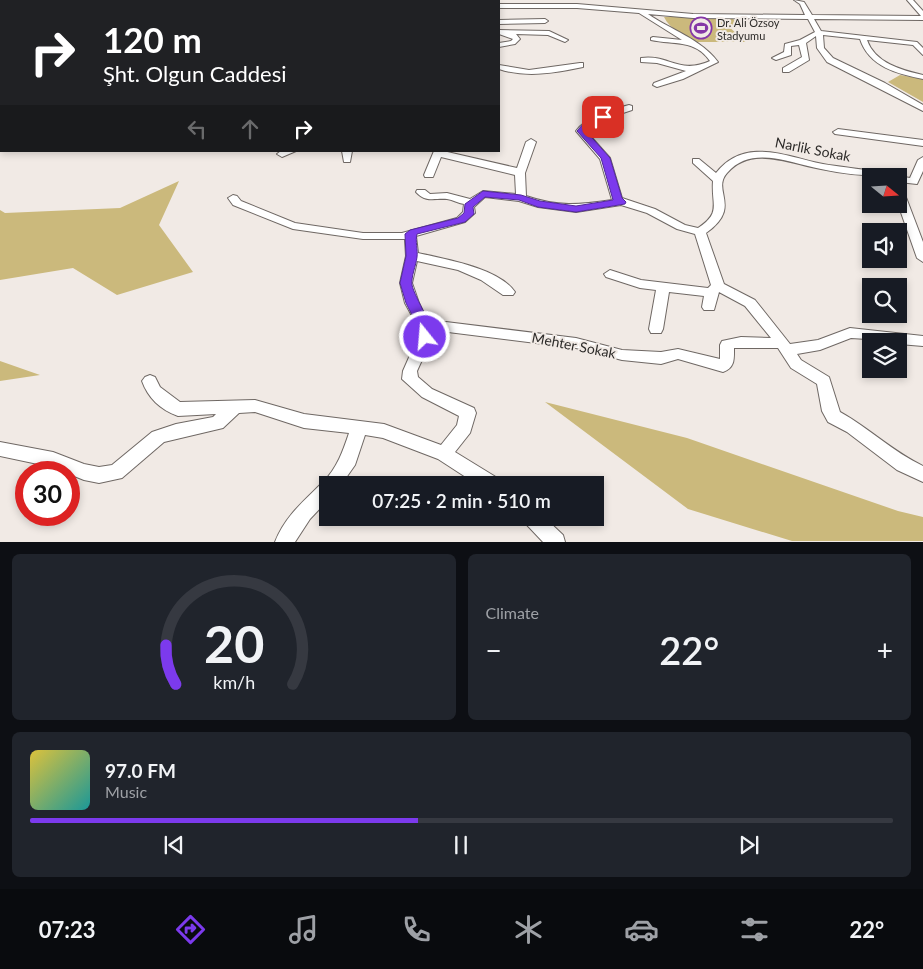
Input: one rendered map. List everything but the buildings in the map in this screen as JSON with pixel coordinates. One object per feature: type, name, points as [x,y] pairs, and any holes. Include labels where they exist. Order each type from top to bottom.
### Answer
[{"type":"street","points":[[910,0],[923,17]]},
{"type":"street","points":[[799,1],[819,33],[821,48],[830,60],[882,84],[923,108]]},
{"type":"street","points":[[500,6],[576,6],[641,12],[747,17],[923,17]]},
{"type":"street","points":[[641,12],[675,34],[697,44],[707,51],[714,62],[657,84]]},
{"type":"street","points":[[500,22],[545,21]]},
{"type":"street","points":[[500,31],[549,33],[566,40]]},
{"type":"street","points":[[500,31],[515,36],[517,39],[512,43],[500,45]]},
{"type":"street","points":[[776,58],[788,53],[787,45],[802,42],[812,35],[819,33],[915,43],[923,54]]},
{"type":"street","points":[[863,37],[867,50],[878,60],[898,71],[923,77]]},
{"type":"street","points":[[653,39],[697,44]]},
{"type":"street","points":[[786,70],[806,58],[802,42]]},
{"type":"street","points":[[644,60],[656,59],[682,70],[699,69]]},
{"type":"street","points":[[500,67],[511,72],[528,73],[580,64]]},
{"type":"street","points":[[629,108],[595,121],[584,127],[581,131],[605,158],[617,200],[651,211],[700,235]]},
{"type":"street","points":[[838,132],[923,143]]},
{"type":"street","points":[[521,198],[520,173],[531,142]]},
{"type":"street","points":[[429,175],[438,153],[510,169],[520,173]]},
{"type":"street","name":"Narlik Sokak","points":[[718,180],[726,168],[763,154],[862,173]]},
{"type":"street","points":[[908,181],[913,182],[923,160]]},
{"type":"street","points":[[696,162],[718,180],[720,212],[714,224],[700,235]]},
{"type":"street","points":[[421,192],[428,197],[447,196],[471,203]]},
{"type":"street","points":[[233,198],[237,203],[293,226],[363,236],[388,237],[410,234],[425,223],[461,220],[469,214],[468,206],[483,194],[521,198],[538,204],[576,209],[621,202]]},
{"type":"street","points":[[907,213],[923,258]]},
{"type":"street","points":[[410,234],[412,256],[406,283],[412,303],[424,325],[425,337],[408,375],[410,380],[427,393],[468,413],[464,428],[444,454]]},
{"type":"street","points":[[700,235],[714,289],[710,307]]},
{"type":"street","points":[[412,256],[443,262],[481,273],[508,292]]},
{"type":"street","points":[[610,274],[640,284],[714,289],[750,303],[796,364],[824,381],[830,412],[834,417],[852,427],[903,465],[923,474]]},
{"type":"street","points":[[656,329],[663,286]]},
{"type":"street","name":"Mehter Sokak","points":[[425,337],[446,327],[576,343],[622,355],[661,358],[678,354],[723,366],[727,362],[727,345],[746,341],[785,347]]},
{"type":"street","points":[[785,347],[820,345],[850,333],[923,340]]},
{"type":"street","points":[[150,381],[153,390],[166,402],[178,408],[255,406],[304,421],[384,431],[444,454],[479,476]]},
{"type":"street","points":[[0,449],[52,460],[84,472],[99,474],[116,472],[158,437],[217,422],[234,408]]},
{"type":"street","points":[[337,476],[349,460],[359,427]]},
{"type":"street","points":[[284,542],[306,510],[319,497]]},
{"type":"street","points":[[541,526],[556,542]]},
{"type":"shaded area","name":"Dr. Ali Özsoy Stadyumu","points":[[664,17],[718,17],[722,21],[721,19],[733,19],[741,26],[728,26],[746,42],[693,42],[673,28]]},
{"type":"shaded area","points":[[900,75],[923,79],[923,102],[888,82]]},
{"type":"shaded area","points":[[179,181],[159,225],[193,272],[117,295],[73,268],[0,280],[0,210],[5,213],[120,208]]},
{"type":"shaded area","points":[[0,361],[40,375],[0,381]]},
{"type":"shaded area","points":[[545,402],[687,438],[898,511],[923,517],[923,541],[792,541],[688,509]]},
{"type":"place","name":"Dr. Ali Özsoy Stadyumu","points":[[701,28]]},
{"type":"route","points":[[425,337],[424,325],[412,303],[406,283],[412,256],[410,234],[461,220],[468,216],[468,206],[483,194],[521,198],[538,204],[576,209],[621,202],[617,200],[616,191],[605,158],[581,131],[587,125],[603,117]]}]
